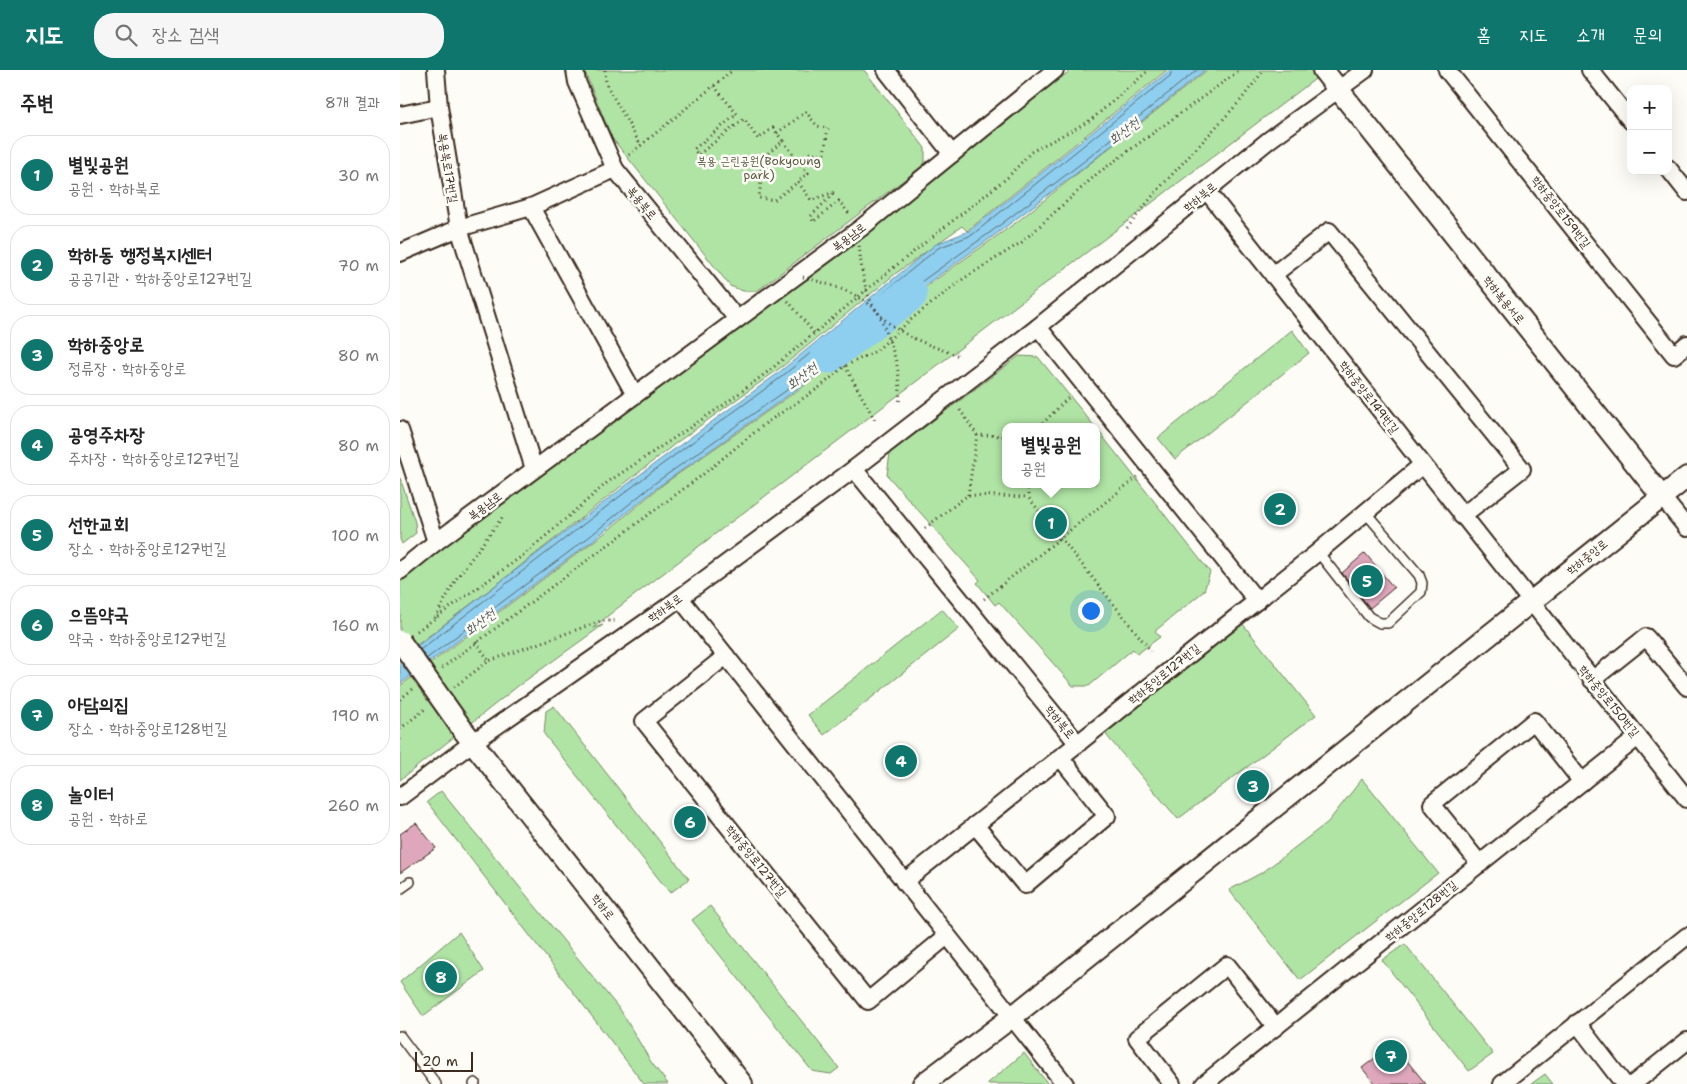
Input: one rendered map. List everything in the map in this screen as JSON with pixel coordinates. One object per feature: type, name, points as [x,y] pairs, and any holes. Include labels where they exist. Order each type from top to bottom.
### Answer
[{"type":"street","name":"복용북로17번길","points":[[436,70],[438,107],[459,228]]},
{"type":"street","name":"복용북로","points":[[574,70],[615,170],[737,320]]},
{"type":"street","points":[[886,70],[952,154]]},
{"type":"street","name":"학하복용서로","points":[[1323,70],[1687,528]]},
{"type":"street","name":"학하북로","points":[[400,797],[468,736],[680,598],[854,469],[1038,328],[1207,191],[1365,70]]},
{"type":"street","name":"학하중앙로159번길","points":[[1447,70],[1674,354],[1687,344]]},
{"type":"street","points":[[1590,70],[1627,116]]},
{"type":"street","name":"복용남로","points":[[400,571],[436,542],[635,394],[859,232],[1049,72]]},
{"type":"street","points":[[400,115],[438,107]]},
{"type":"street","points":[[400,253],[459,228],[531,207],[615,170]]},
{"type":"street","points":[[1672,173],[1687,192]]},
{"type":"street","name":"학하중앙로149번길","points":[[1207,191],[1530,602]]},
{"type":"street","points":[[531,207],[635,394]]},
{"type":"street","points":[[459,228],[534,469]]},
{"type":"street","points":[[1273,275],[1329,231],[1522,469],[1462,516]]},
{"type":"street","points":[[1038,328],[1257,601]]},
{"type":"street","points":[[400,430],[436,542]]},
{"type":"street","name":"학하중앙로127번길","points":[[904,882],[1318,552],[1422,465]]},
{"type":"street","name":"학하북로","points":[[854,469],[1078,744]]},
{"type":"street","name":"학하중앙로","points":[[923,1084],[1012,1017],[1687,477]]},
{"type":"street","points":[[680,598],[1066,1084]]},
{"type":"street","name":"학하중앙로150번길","points":[[1530,602],[1687,799]]},
{"type":"street","name":"학하로","points":[[407,637],[468,736],[742,1084]]},
{"type":"street","points":[[1592,680],[1646,637],[1687,687]]},
{"type":"street","name":"학하중앙로127번길","points":[[726,656],[644,722],[868,1001],[947,936]]},
{"type":"street","points":[[1480,864],[1432,804],[1534,721],[1582,782]]},
{"type":"street","name":"학하중앙로128번길","points":[[1204,1084],[1638,737]]},
{"type":"street","points":[[976,825],[1025,885],[1107,816],[1060,758]]},
{"type":"street","points":[[1502,1084],[1687,936]]},
{"type":"street","points":[[1172,1084],[1137,1038],[1227,965],[1276,1026]]},
{"type":"street","points":[[1577,1024],[1624,1084]]},
{"type":"street","points":[[1634,1084],[1687,1041]]},
{"type":"lane","points":[[1318,552],[1369,617],[1380,623],[1388,623],[1421,592],[1422,583],[1419,576],[1366,513]]},
{"type":"lane","points":[[400,889],[410,882]]},
{"type":"lane","points":[[400,1036],[436,1084]]},
{"type":"path","points":[[605,70],[606,84],[641,146]]},
{"type":"path","points":[[724,70],[728,74]]},
{"type":"path","points":[[629,155],[733,70]]},
{"type":"path","points":[[407,637],[525,554],[608,482],[722,406],[1008,177],[1031,152],[1091,120],[1149,70]]},
{"type":"path","points":[[438,670],[509,616],[546,592],[641,518],[701,476],[766,424],[820,387],[845,366],[876,351],[963,279],[1022,242],[1098,173],[1240,70]]},
{"type":"path","points":[[1127,228],[1155,193],[1240,101],[1264,70]]},
{"type":"path","points":[[714,86],[737,114],[694,149],[698,155],[744,119],[758,139],[773,128],[808,173],[774,200],[759,198],[762,173],[754,164],[783,141]]},
{"type":"path","points":[[777,133],[806,112],[817,126],[828,128],[824,154],[810,152],[799,161]]},
{"type":"path","points":[[798,182],[811,200],[835,192],[811,216],[813,222],[840,201],[859,232],[865,281],[899,368],[901,390],[899,404]]},
{"type":"path","points":[[803,277],[830,284],[862,300],[901,331],[959,356]]},
{"type":"path","points":[[787,300],[814,332]]},
{"type":"path","points":[[845,366],[876,422]]},
{"type":"path","points":[[1043,423],[1075,392]]},
{"type":"path","points":[[958,408],[977,435],[968,495]]},
{"type":"path","points":[[977,435],[1002,436]]},
{"type":"path","points":[[984,599],[1062,539],[1140,474]]},
{"type":"path","points":[[1028,488],[1028,497],[1151,651]]},
{"type":"path","points":[[924,529],[968,495],[1028,497]]},
{"type":"path","points":[[435,618],[456,580],[508,509]]},
{"type":"path","points":[[452,689],[489,661],[601,621],[615,621]]},
{"type":"path","points":[[476,642],[489,661]]},
{"type":"path","points":[[400,699],[415,687]]},
{"type":"path","points":[[400,729],[429,706]]},
{"type":"green space","name":"복용 근린공원(Bokyoung park)","points":[[584,70],[864,70],[925,148],[925,164],[757,291],[743,291],[730,286],[612,138]]},
{"type":"green space","points":[[1071,70],[1167,70],[967,231],[962,226],[895,274],[783,366],[676,443],[400,658],[400,580],[516,492],[788,293]]},
{"type":"green space","points":[[1207,70],[1327,70],[615,610],[593,628],[603,625],[518,686],[400,780],[400,686],[606,532],[661,486],[808,383],[856,342],[869,327],[1018,221]]},
{"type":"green space","points":[[1292,330],[1309,353],[1175,459],[1158,438]]},
{"type":"green space","points":[[1019,356],[1038,357],[1092,423],[1002,423],[1002,488],[1100,488],[1100,433],[1210,572],[1204,591],[1155,631],[1160,637],[1137,654],[1133,649],[1089,686],[1073,686],[999,602],[995,605],[977,583],[980,580],[887,475],[890,453]]},
{"type":"green space","points":[[400,478],[415,522],[416,533],[402,544],[400,539]]},
{"type":"green space","points":[[942,609],[959,629],[824,735],[808,715]]},
{"type":"green space","points":[[1242,623],[1316,715],[1178,819],[1107,736],[1102,725]]},
{"type":"green space","points":[[554,706],[689,879],[670,893],[544,734],[546,711]]},
{"type":"green space","points":[[1362,779],[1438,873],[1300,980],[1229,890],[1263,872],[1328,822]]},
{"type":"green space","points":[[441,791],[621,1011],[651,1062],[668,1084],[644,1084],[427,802]]},
{"type":"green space","points":[[710,906],[839,1068],[831,1074],[812,1071],[692,920]]},
{"type":"green space","points":[[459,932],[484,971],[423,1016],[400,982]]},
{"type":"green space","points":[[1405,944],[1493,1054],[1469,1071],[1382,960]]},
{"type":"green space","points":[[1024,1053],[1048,1084],[987,1084]]},
{"type":"green space","points":[[1545,1074],[1553,1084],[1531,1084]]},
{"type":"water","points":[[1170,70],[1205,70],[1086,166],[995,235],[868,326],[855,340],[807,382],[658,487],[592,541],[400,684],[400,659],[646,470],[777,374],[936,244],[969,231]]},
{"type":"building","points":[[1365,553],[1394,588],[1370,608],[1342,573]]},
{"type":"building","points":[[416,823],[436,848],[400,873],[400,834]]},
{"type":"building","points":[[1393,1044],[1426,1084],[1375,1084],[1362,1068]]},
{"type":"waterway","name":"화산천","points":[[828,356],[910,294]]},
{"type":"place","name":"학하동 행정복지센터","points":[[1280,509]]},
{"type":"place","name":"별빛공원","points":[[1051,523]]},
{"type":"place","name":"선한교회","points":[[1367,581]]},
{"type":"place","name":"공영주차장","points":[[901,761]]},
{"type":"place","name":"학하중앙로","points":[[1253,786]]},
{"type":"place","name":"으뜸약국","points":[[690,822]]},
{"type":"place","name":"놀이터","points":[[441,977]]},
{"type":"place","name":"아담의집","points":[[1391,1056]]}]
